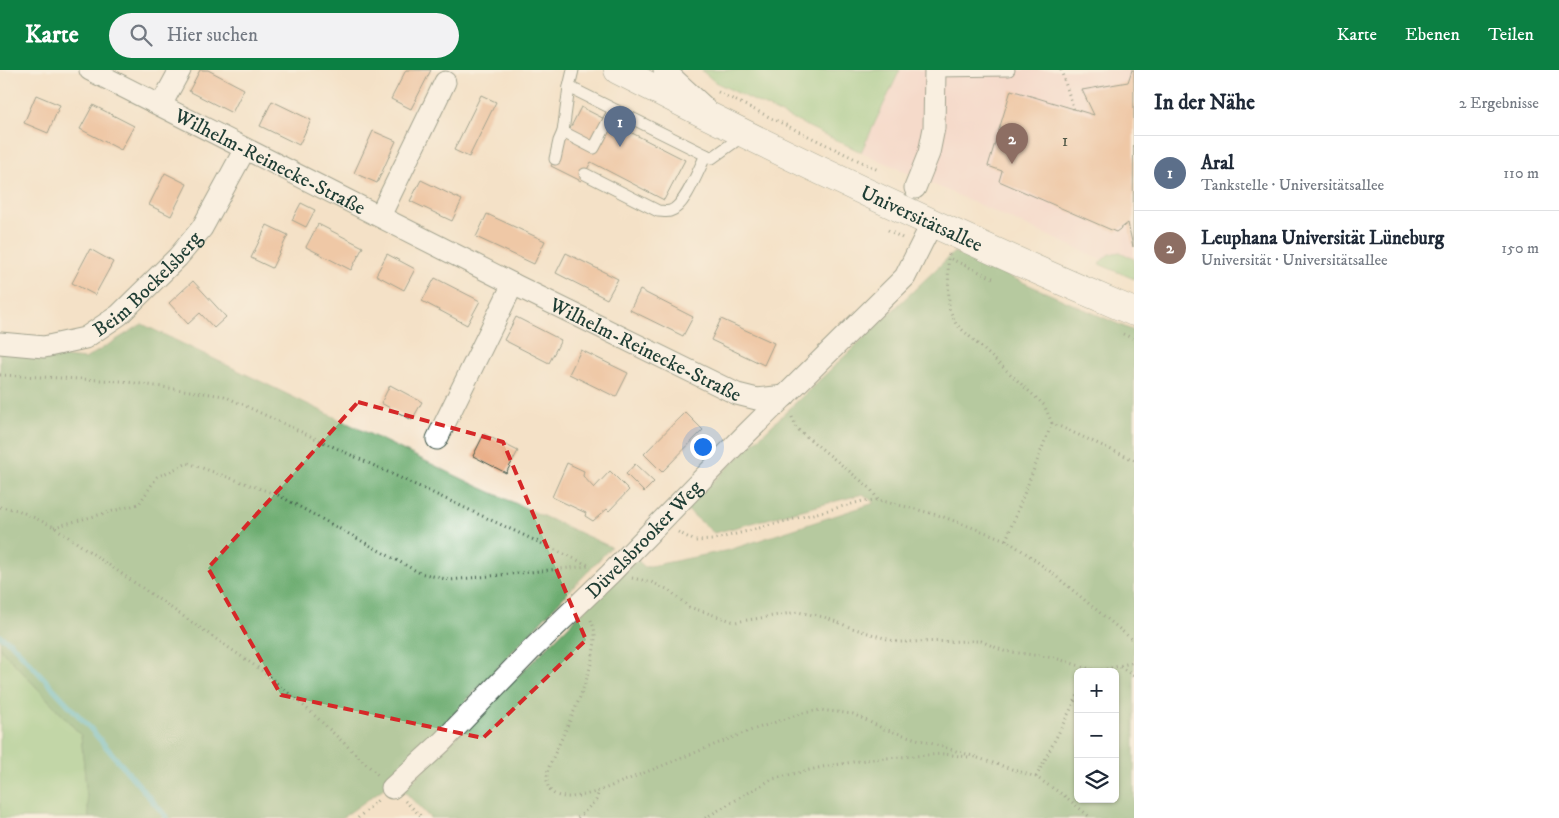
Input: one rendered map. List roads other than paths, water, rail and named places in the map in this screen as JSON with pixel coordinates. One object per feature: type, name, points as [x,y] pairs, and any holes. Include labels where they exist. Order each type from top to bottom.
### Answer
[{"type":"main road","name":"Universitätsallee","points":[[618,70],[744,135],[910,200],[932,224],[1134,312]]},
{"type":"street","name":"Wilhelm-Reinecke-Straße","points":[[90,70],[513,284],[737,394],[757,399],[785,396]]},
{"type":"street","name":"Wilhelm-Reinecke-Straße","points":[[161,105],[180,70]]},
{"type":"street","name":"Universitätsallee","points":[[664,70],[707,110],[712,118]]},
{"type":"street","points":[[910,200],[929,153],[934,128],[935,71]]},
{"type":"street","name":"Wilhelm-Reinecke-Straße","points":[[380,216],[445,82]]},
{"type":"street","name":"Beim Bockelsberg","points":[[0,343],[44,347],[85,338],[119,315],[178,257],[202,228],[245,149]]},
{"type":"street","name":"Düvelsbrooker Weg","points":[[392,788],[442,742],[531,650],[581,603],[905,277],[932,224]]},
{"type":"street","points":[[437,439],[513,284]]},
{"type":"lane","points":[[555,159],[559,140],[563,132],[573,70]]},
{"type":"lane","points":[[935,71],[1008,70]]},
{"type":"lane","points":[[569,86],[712,158],[744,135]]},
{"type":"lane","points":[[563,132],[594,148],[614,110]]},
{"type":"lane","points":[[585,174],[658,211],[670,211],[678,207],[684,198],[706,155]]},
{"type":"waterway","points":[[0,636],[10,642],[90,728],[167,818]]},
{"type":"place","name":"Aral","points":[[620,147]]},
{"type":"place","name":"Leuphana Universität Lüneburg","points":[[1012,164]]}]
